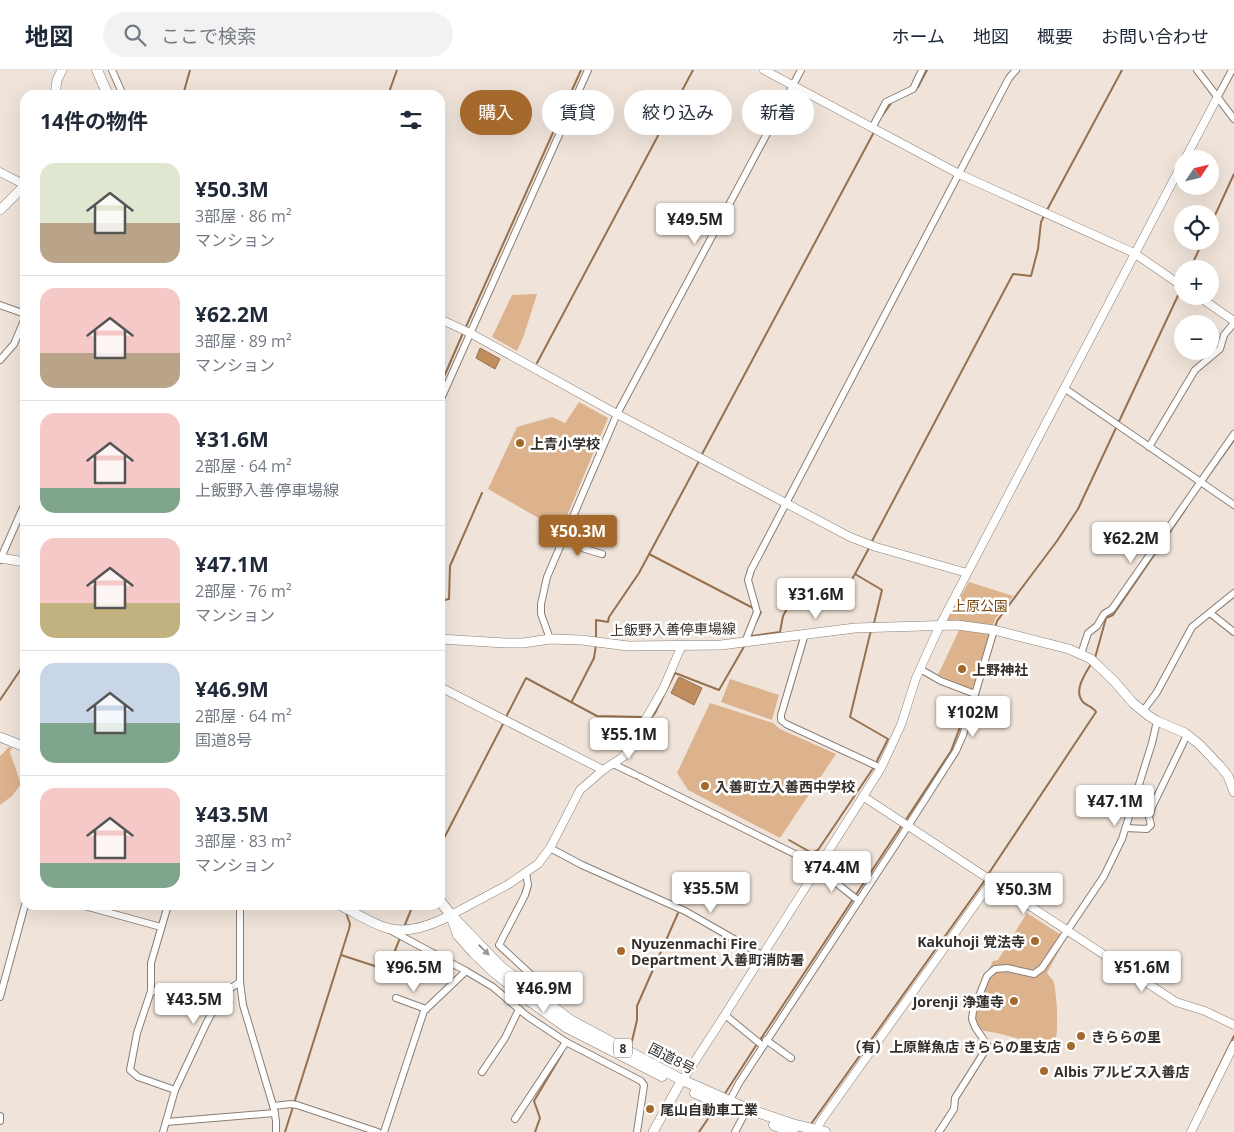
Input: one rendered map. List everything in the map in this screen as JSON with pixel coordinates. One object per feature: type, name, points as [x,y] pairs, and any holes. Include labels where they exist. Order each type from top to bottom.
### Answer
[{"type":"highway","points":[[97,70],[106,90]]},
{"type":"highway","name":"8","points":[[445,907],[451,915]]},
{"type":"highway","name":"国道8号","points":[[451,915],[458,935],[474,953],[530,1001],[566,1027],[728,1104],[744,1115],[794,1132]]},
{"type":"highway","name":"国道8号","points":[[728,1104],[819,1132]]},
{"type":"main road","points":[[56,90],[57,80],[62,70]]},
{"type":"main road","points":[[0,210],[20,190]]},
{"type":"main road","points":[[0,558],[20,561]]},
{"type":"main road","name":"上飯野入善停車場線","points":[[445,639],[504,643],[523,643],[550,639],[581,640],[628,646],[721,645],[855,628],[940,625],[994,630],[1062,647],[1080,654],[1096,664],[1143,711],[1157,721],[1187,735],[1216,760],[1228,776],[1234,792]]},
{"type":"main road","points":[[0,737],[20,745]]},
{"type":"main road","points":[[352,910],[385,928],[402,930],[420,928],[451,915]]},
{"type":"main road","points":[[653,1132],[681,1082]]},
{"type":"street","points":[[112,70],[121,90]]},
{"type":"street","points":[[445,390],[588,70]]},
{"type":"street","points":[[764,70],[959,174],[1134,253],[1174,280]]},
{"type":"street","points":[[550,639],[541,614],[541,604],[547,577],[617,414],[801,70]]},
{"type":"street","points":[[872,128],[886,102],[913,89],[922,70]]},
{"type":"street","points":[[745,642],[756,612],[748,580],[751,570],[1009,78],[1016,70]]},
{"type":"street","points":[[1198,70],[1217,98],[1233,116]]},
{"type":"street","points":[[1190,150],[1232,70]]},
{"type":"street","points":[[0,172],[20,182]]},
{"type":"street","points":[[681,1082],[881,768],[901,725],[920,669],[940,625],[1174,179]]},
{"type":"street","points":[[0,305],[20,312]]},
{"type":"street","points":[[1149,447],[1195,370],[1220,349],[1224,335],[1234,322],[1210,305]]},
{"type":"street","points":[[445,322],[850,537],[967,573]]},
{"type":"street","points":[[0,360],[14,344],[20,330]]},
{"type":"street","points":[[1064,388],[1234,505]]},
{"type":"street","points":[[1080,654],[1088,633],[1097,626],[1104,614],[1112,608],[1234,434]]},
{"type":"street","points":[[0,558],[20,521]]},
{"type":"street","points":[[563,538],[585,549],[602,554]]},
{"type":"street","points":[[1143,711],[1157,692],[1192,627],[1234,593]]},
{"type":"street","points":[[1210,613],[1234,632]]},
{"type":"street","points":[[728,1104],[738,1083],[956,751],[963,735],[994,630]]},
{"type":"street","points":[[805,634],[781,720],[881,768]]},
{"type":"street","points":[[451,915],[509,884],[538,864],[550,848],[580,790],[603,770],[623,757],[629,748],[663,689],[682,645]]},
{"type":"street","points":[[920,669],[975,694]]},
{"type":"street","points":[[445,690],[603,770]]},
{"type":"street","points":[[939,1132],[954,1109],[955,1098],[988,1046],[975,1028],[972,1019],[973,1011],[987,976],[995,969],[1007,968],[1034,974],[1038,972],[1104,876],[1126,828],[1157,721]]},
{"type":"street","points":[[1126,828],[1147,829],[1151,825],[1149,817],[1152,807],[1187,735]]},
{"type":"street","points":[[614,764],[818,867],[859,901]]},
{"type":"street","points":[[864,797],[1176,1002],[1205,1011],[1234,1026]]},
{"type":"street","points":[[550,848],[582,865],[685,911],[762,955]]},
{"type":"street","points":[[526,873],[528,885],[526,895],[499,946],[540,984],[561,999]]},
{"type":"street","points":[[819,1132],[821,1121],[992,881]]},
{"type":"street","points":[[0,997],[25,910]]},
{"type":"street","points":[[99,910],[161,927]]},
{"type":"street","points":[[166,910],[151,963],[151,991],[137,1034],[130,1070],[138,1077],[175,1090]]},
{"type":"street","points":[[240,910],[240,982],[244,1005],[274,1110],[276,1132]]},
{"type":"street","points":[[385,928],[466,971],[493,988],[566,1042],[641,1081],[644,1085],[637,1132]]},
{"type":"street","points":[[384,1132],[424,1011],[466,971]]},
{"type":"street","points":[[163,1132],[175,1090],[222,994],[240,982]]},
{"type":"street","points":[[151,991],[222,994]]},
{"type":"street","points":[[396,998],[426,1009]]},
{"type":"street","points":[[482,1072],[505,1038],[519,1009]]},
{"type":"street","points":[[725,1015],[765,1043],[791,1058]]},
{"type":"street","points":[[515,1119],[566,1042]]},
{"type":"street","points":[[1191,1132],[1234,1045]]},
{"type":"street","points":[[166,1122],[274,1110],[291,1104],[378,1132]]},
{"type":"street","points":[[735,1132],[744,1115]]},
{"type":"green space","points":[[537,294],[517,351],[492,337],[512,295]]},
{"type":"green space","points":[[579,402],[608,418],[564,523],[554,527],[488,489],[517,427],[552,417],[565,423]]},
{"type":"green space","name":"上原公園","points":[[969,582],[1013,596],[995,619],[993,627],[951,623],[948,619]]},
{"type":"green space","points":[[960,628],[991,632],[972,690],[938,675]]},
{"type":"green space","points":[[730,679],[779,695],[772,720],[721,702]]},
{"type":"green space","points":[[710,703],[773,723],[780,729],[836,754],[780,838],[688,790],[677,773]]},
{"type":"green space","points":[[9,747],[12,748],[10,752],[20,785],[12,796],[0,805],[0,756]]},
{"type":"green space","points":[[1027,913],[1066,938],[1047,973],[1054,983],[1057,1007],[1056,1038],[1052,1050],[1015,1038],[974,1029],[979,990],[993,961],[998,960]]},
{"type":"shaded area","points":[[480,348],[500,359],[495,369],[476,358]]},
{"type":"shaded area","points":[[679,677],[702,688],[694,705],[671,693]]},
{"type":"waterway","points":[[184,90],[190,70]]},
{"type":"waterway","points":[[390,90],[397,70]]},
{"type":"waterway","points":[[465,329],[581,70]]},
{"type":"waterway","points":[[537,363],[693,70]]},
{"type":"waterway","points":[[914,91],[927,70]]},
{"type":"waterway","points":[[1047,210],[1122,70]]},
{"type":"waterway","points":[[882,116],[892,102]]},
{"type":"waterway","points":[[701,456],[874,132]]},
{"type":"waterway","points":[[1219,206],[1234,174]]},
{"type":"waterway","points":[[871,543],[1013,274],[1031,276],[1038,249],[1041,222],[1045,214]]},
{"type":"waterway","points":[[1194,260],[1199,250]]},
{"type":"waterway","points":[[995,628],[997,621],[1057,541],[1078,509],[1174,304]]},
{"type":"waterway","points":[[445,374],[463,333]]},
{"type":"waterway","points":[[1204,482],[1234,440]]},
{"type":"waterway","points":[[596,640],[596,620],[608,622],[609,617],[639,573],[699,461]]},
{"type":"waterway","points":[[445,600],[449,599],[450,566],[482,493]]},
{"type":"waterway","points":[[1095,658],[1106,618],[1113,615],[1187,507]]},
{"type":"waterway","points":[[869,548],[855,574],[882,590],[874,623]]},
{"type":"waterway","points":[[649,554],[753,608]]},
{"type":"waterway","points":[[751,633],[752,636],[780,632],[783,616],[799,587],[836,607],[855,574]]},
{"type":"waterway","points":[[756,622],[761,612],[759,612]]},
{"type":"waterway","points":[[871,630],[850,717],[888,739],[876,763]]},
{"type":"waterway","points":[[572,701],[594,658],[596,645]]},
{"type":"waterway","points":[[649,720],[655,713],[675,673],[719,690],[745,645]]},
{"type":"waterway","points":[[987,876],[1096,712],[1083,702],[1079,693],[1081,683],[1091,664]]},
{"type":"waterway","points":[[0,700],[20,670]]},
{"type":"waterway","points":[[506,717],[526,678],[597,716],[641,717]]},
{"type":"waterway","points":[[905,821],[951,751],[971,698]]},
{"type":"waterway","points":[[445,836],[504,722]]},
{"type":"waterway","points":[[789,840],[812,853],[818,850],[874,767]]},
{"type":"waterway","points":[[760,1040],[902,825]]},
{"type":"waterway","points":[[811,1124],[985,880]]},
{"type":"waterway","points":[[404,927],[411,910]]},
{"type":"waterway","points":[[285,1132],[349,929],[350,924],[346,913]]},
{"type":"waterway","points":[[632,1041],[637,1020],[637,1006],[678,913]]},
{"type":"waterway","points":[[341,955],[387,970],[400,938]]},
{"type":"waterway","points":[[1200,1105],[1234,1036]]},
{"type":"waterway","points":[[724,1095],[757,1044]]},
{"type":"waterway","points":[[535,1132],[540,1118],[534,1101],[562,1054]]},
{"type":"waterway","points":[[699,1132],[716,1107]]},
{"type":"place","name":"上青小学校","points":[[520,443]]},
{"type":"place","name":"上野神社","points":[[962,669]]},
{"type":"place","name":"入善町立入善西中学校","points":[[705,786]]},
{"type":"place","name":"Kakuhoji 覚法寺","points":[[1035,941]]},
{"type":"place","name":"Nyuzenmachi Fire Department 入善町消防署","points":[[621,951]]},
{"type":"place","name":"Jorenji 浄蓮寺","points":[[1014,1001]]},
{"type":"place","name":"きららの里","points":[[1081,1036]]},
{"type":"place","name":"（有）上原鮮魚店 きららの里支店","points":[[1071,1046]]},
{"type":"place","name":"Albis アルビス入善店","points":[[1044,1071]]},
{"type":"place","name":"尾山自動車工業","points":[[650,1109]]}]
